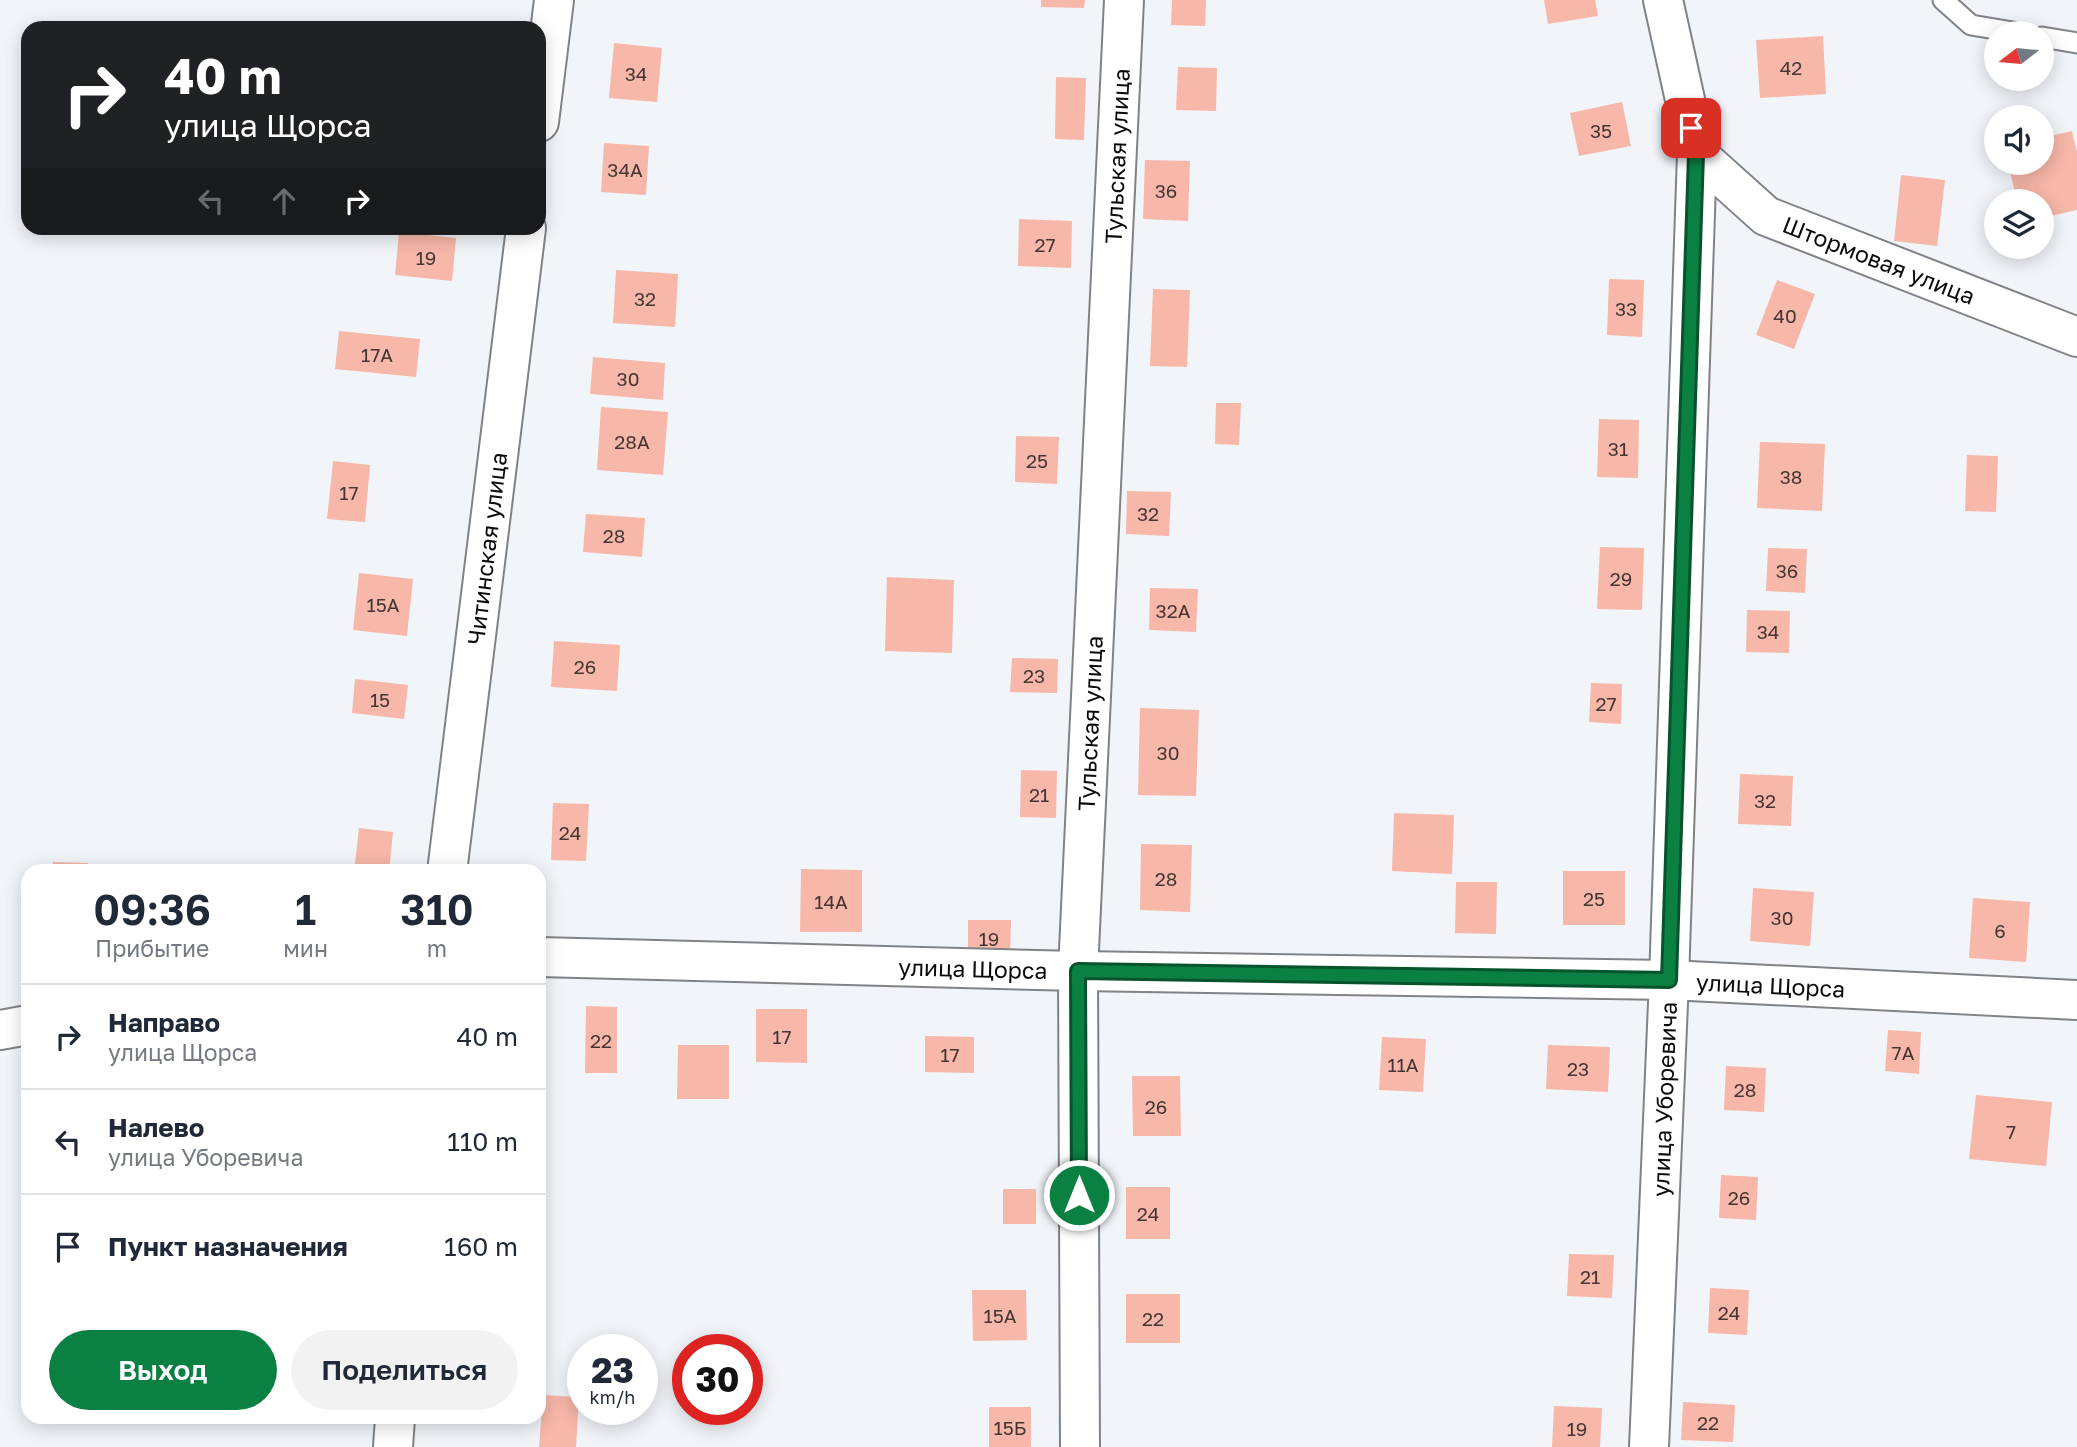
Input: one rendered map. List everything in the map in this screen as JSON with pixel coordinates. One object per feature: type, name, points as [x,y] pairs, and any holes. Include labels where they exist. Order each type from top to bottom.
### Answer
[{"type":"street","points":[[546,65],[554,0]]},
{"type":"street","name":"Тульская улица","points":[[1080,1447],[1078,971],[1124,0]]},
{"type":"street","name":"улица Уборевича","points":[[1649,1447],[1669,980],[1696,154],[1664,0]]},
{"type":"street","name":"Штормовая улица","points":[[1696,154],[1766,216],[2077,337]]},
{"type":"street","name":"Читинская улица","points":[[448,864],[525,235]]},
{"type":"street","name":"улица Щорса","points":[[546,957],[1078,971],[1669,980],[2077,1000]]},
{"type":"street","points":[[0,1030],[21,1026]]},
{"type":"street","points":[[393,1447],[395,1424]]},
{"type":"lane","points":[[1942,0],[1971,25],[1984,27]]},
{"type":"lane","points":[[2054,39],[2077,43]]},
{"type":"building","points":[[1041,0],[1085,0],[1084,8],[1041,7]]},
{"type":"building","points":[[1172,0],[1206,0],[1205,26],[1171,25]]},
{"type":"building","points":[[1544,0],[1595,0],[1598,16],[1548,24]]},
{"type":"building","points":[[1823,36],[1826,94],[1760,98],[1756,40]]},
{"type":"building","points":[[614,43],[662,48],[657,102],[609,98]]},
{"type":"building","points":[[1178,67],[1217,68],[1216,111],[1176,110]]},
{"type":"building","points":[[1056,77],[1086,78],[1084,140],[1055,139]]},
{"type":"building","points":[[1622,102],[1631,146],[1579,156],[1570,113]]},
{"type":"building","points":[[2072,131],[2077,152],[2077,210],[2054,215],[2054,189],[2014,189],[2011,175],[2054,175],[2054,135]]},
{"type":"building","points":[[604,143],[649,146],[646,195],[601,192]]},
{"type":"building","points":[[1145,160],[1190,161],[1188,221],[1143,219]]},
{"type":"building","points":[[1901,175],[1945,180],[1937,246],[1894,241]]},
{"type":"building","points":[[1019,219],[1072,221],[1071,268],[1018,266]]},
{"type":"building","points":[[399,235],[456,238],[452,281],[395,275]]},
{"type":"building","points":[[616,270],[678,274],[675,327],[613,323]]},
{"type":"building","points":[[1609,279],[1644,280],[1642,337],[1607,335]]},
{"type":"building","points":[[1777,280],[1815,294],[1794,349],[1756,335]]},
{"type":"building","points":[[1153,289],[1190,290],[1187,367],[1150,366]]},
{"type":"building","points":[[339,331],[420,339],[416,377],[335,369]]},
{"type":"building","points":[[593,357],[665,363],[663,400],[590,394]]},
{"type":"building","points":[[1216,403],[1241,403],[1239,445],[1215,444]]},
{"type":"building","points":[[601,407],[668,412],[663,475],[597,470]]},
{"type":"building","points":[[1599,419],[1639,420],[1638,478],[1597,477]]},
{"type":"building","points":[[1016,436],[1059,437],[1057,484],[1015,482]]},
{"type":"building","points":[[1760,442],[1825,444],[1822,511],[1757,508]]},
{"type":"building","points":[[1967,455],[1998,456],[1996,512],[1965,511]]},
{"type":"building","points":[[333,461],[370,465],[365,522],[327,519]]},
{"type":"building","points":[[1127,491],[1171,492],[1169,536],[1126,534]]},
{"type":"building","points":[[586,514],[645,518],[642,557],[583,552]]},
{"type":"building","points":[[1600,547],[1644,548],[1642,610],[1597,609]]},
{"type":"building","points":[[1768,548],[1807,549],[1805,593],[1766,591]]},
{"type":"building","points":[[359,573],[413,579],[407,636],[353,630]]},
{"type":"building","points":[[887,577],[954,580],[952,653],[885,651]]},
{"type":"building","points":[[1150,588],[1198,589],[1196,632],[1149,630]]},
{"type":"building","points":[[1747,610],[1790,611],[1789,653],[1746,652]]},
{"type":"building","points":[[554,641],[620,645],[617,691],[551,687]]},
{"type":"building","points":[[1012,658],[1058,659],[1057,693],[1010,692]]},
{"type":"building","points":[[355,679],[408,685],[404,719],[352,713]]},
{"type":"building","points":[[1591,683],[1622,684],[1621,724],[1589,722]]},
{"type":"building","points":[[1140,708],[1199,710],[1196,796],[1138,795]]},
{"type":"building","points":[[1021,770],[1057,771],[1056,818],[1020,817]]},
{"type":"building","points":[[1740,774],[1793,776],[1791,826],[1738,824]]},
{"type":"building","points":[[553,803],[589,804],[586,861],[551,860]]},
{"type":"building","points":[[1394,813],[1454,815],[1452,874],[1392,871]]},
{"type":"building","points":[[359,828],[393,832],[390,864],[355,864]]},
{"type":"building","points":[[1141,844],[1192,845],[1190,912],[1140,910]]},
{"type":"building","points":[[53,862],[88,863],[88,864]]},
{"type":"building","points":[[801,869],[862,870],[862,932],[800,932]]},
{"type":"building","points":[[1563,871],[1625,871],[1625,925],[1563,925]]},
{"type":"building","points":[[1456,882],[1497,882],[1496,934],[1455,933]]},
{"type":"building","points":[[1753,888],[1814,892],[1810,946],[1750,941]]},
{"type":"building","points":[[1973,898],[2030,902],[2026,962],[1969,958]]},
{"type":"building","points":[[968,920],[1011,920],[1010,957],[968,956]]},
{"type":"building","points":[[586,1006],[617,1007],[617,1073],[585,1073]]},
{"type":"building","points":[[756,1009],[807,1009],[807,1063],[756,1062]]},
{"type":"building","points":[[1888,1030],[1921,1032],[1919,1074],[1885,1071]]},
{"type":"building","points":[[925,1036],[974,1037],[974,1073],[925,1072]]},
{"type":"building","points":[[1382,1037],[1426,1039],[1423,1092],[1379,1090]]},
{"type":"building","points":[[678,1045],[729,1045],[729,1099],[677,1099]]},
{"type":"building","points":[[1548,1045],[1610,1047],[1608,1092],[1546,1089]]},
{"type":"building","points":[[1726,1066],[1766,1068],[1764,1112],[1724,1110]]},
{"type":"building","points":[[1132,1076],[1180,1076],[1181,1136],[1133,1136]]},
{"type":"building","points":[[1976,1095],[2052,1102],[2046,1166],[1969,1159]]},
{"type":"building","points":[[1721,1175],[1758,1177],[1756,1220],[1719,1218]]},
{"type":"building","points":[[1126,1187],[1170,1187],[1170,1239],[1126,1239]]},
{"type":"building","points":[[1003,1189],[1036,1189],[1036,1224],[1003,1224]]},
{"type":"building","points":[[1569,1254],[1614,1255],[1612,1298],[1567,1296]]},
{"type":"building","points":[[1710,1288],[1749,1290],[1747,1335],[1708,1333]]},
{"type":"building","points":[[972,1290],[1026,1290],[1027,1340],[973,1341]]},
{"type":"building","points":[[1126,1294],[1180,1294],[1180,1343],[1126,1343]]},
{"type":"building","points":[[546,1395],[567,1396],[567,1425],[577,1425],[576,1447],[539,1447],[541,1424],[546,1424]]},
{"type":"building","points":[[1683,1402],[1735,1405],[1733,1442],[1681,1440]]},
{"type":"building","points":[[1554,1406],[1602,1408],[1600,1447],[1552,1447]]},
{"type":"building","points":[[989,1407],[1031,1407],[1031,1447],[989,1447]]},
{"type":"route","points":[[1079,1195],[1078,971],[1669,980],[1696,154],[1691,128]]}]
